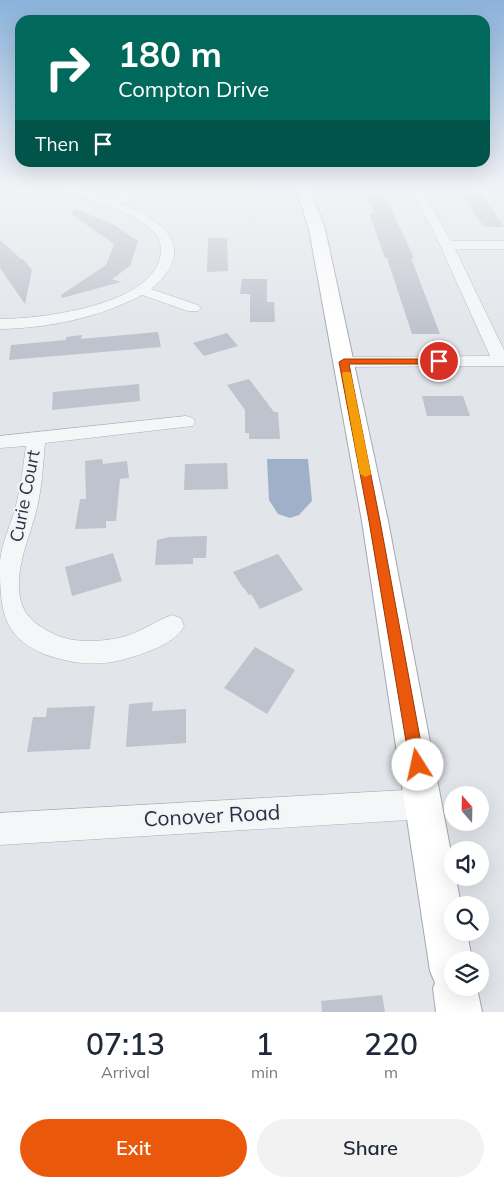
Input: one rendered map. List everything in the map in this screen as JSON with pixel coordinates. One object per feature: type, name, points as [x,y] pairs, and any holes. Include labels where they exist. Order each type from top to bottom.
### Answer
[{"type":"main road","points":[[318,235],[375,521],[449,951]]},
{"type":"main road","points":[[457,996],[460,1012]]},
{"type":"street","points":[[0,324],[33,323],[78,315],[112,304],[141,290],[161,272],[165,264],[168,251],[167,241],[163,235]]},
{"type":"street","points":[[344,362],[503,361],[441,235]]},
{"type":"street","points":[[446,245],[504,245]]},
{"type":"street","points":[[141,290],[193,308]]},
{"type":"street","points":[[0,442],[186,422]]},
{"type":"street","name":"Curie Court","points":[[36,438],[28,499],[7,583],[8,599],[17,620],[28,632],[44,642],[74,652],[102,652],[137,645],[172,626]]},
{"type":"street","name":"Conover Road","points":[[0,829],[424,804]]},
{"type":"water","points":[[267,459],[308,459],[312,501],[299,515],[290,518],[278,514],[269,500]]},
{"type":"building","points":[[101,235],[129,235],[138,241],[130,266],[112,279],[121,282],[62,298],[61,295],[106,265],[114,244]]},
{"type":"building","points":[[377,235],[403,235],[414,258],[411,258],[440,334],[412,334],[387,258],[385,258]]},
{"type":"building","points":[[208,238],[227,238],[228,271],[207,272]]},
{"type":"building","points":[[0,240],[23,259],[32,270],[25,304],[0,268]]},
{"type":"building","points":[[242,279],[267,279],[267,302],[274,302],[275,322],[250,322],[250,294],[240,294]]},
{"type":"building","points":[[158,332],[161,347],[9,360],[11,345],[66,340],[66,337],[82,335],[81,339]]},
{"type":"building","points":[[227,333],[238,346],[204,356],[193,343]]},
{"type":"building","points":[[249,379],[274,412],[278,412],[280,439],[249,439],[249,433],[245,433],[245,410],[227,385]]},
{"type":"building","points":[[139,384],[140,401],[52,410],[53,392]]},
{"type":"building","points":[[422,396],[463,396],[470,416],[427,416]]},
{"type":"building","points":[[102,459],[103,464],[127,461],[129,478],[120,479],[116,521],[106,521],[106,528],[75,529],[80,499],[86,499],[85,461]]},
{"type":"building","points":[[227,463],[228,489],[184,490],[185,464]]},
{"type":"building","points":[[207,536],[206,558],[193,558],[193,564],[155,565],[157,540],[169,537]]},
{"type":"building","points":[[113,553],[122,581],[72,596],[65,567]]},
{"type":"building","points":[[278,554],[303,590],[260,609],[251,594],[249,595],[243,588],[233,572]]},
{"type":"building","points":[[255,647],[295,670],[267,714],[224,688]]},
{"type":"building","points":[[153,702],[152,711],[186,709],[186,743],[126,747],[129,704]]},
{"type":"building","points":[[95,706],[90,749],[27,752],[33,717],[46,717],[47,708]]},
{"type":"building","points":[[382,995],[385,1012],[322,1012],[321,1001]]},
{"type":"slow traffic","points":[[346,374],[366,474]]},
{"type":"route","points":[[418,765],[375,521],[344,362],[439,361]]}]
